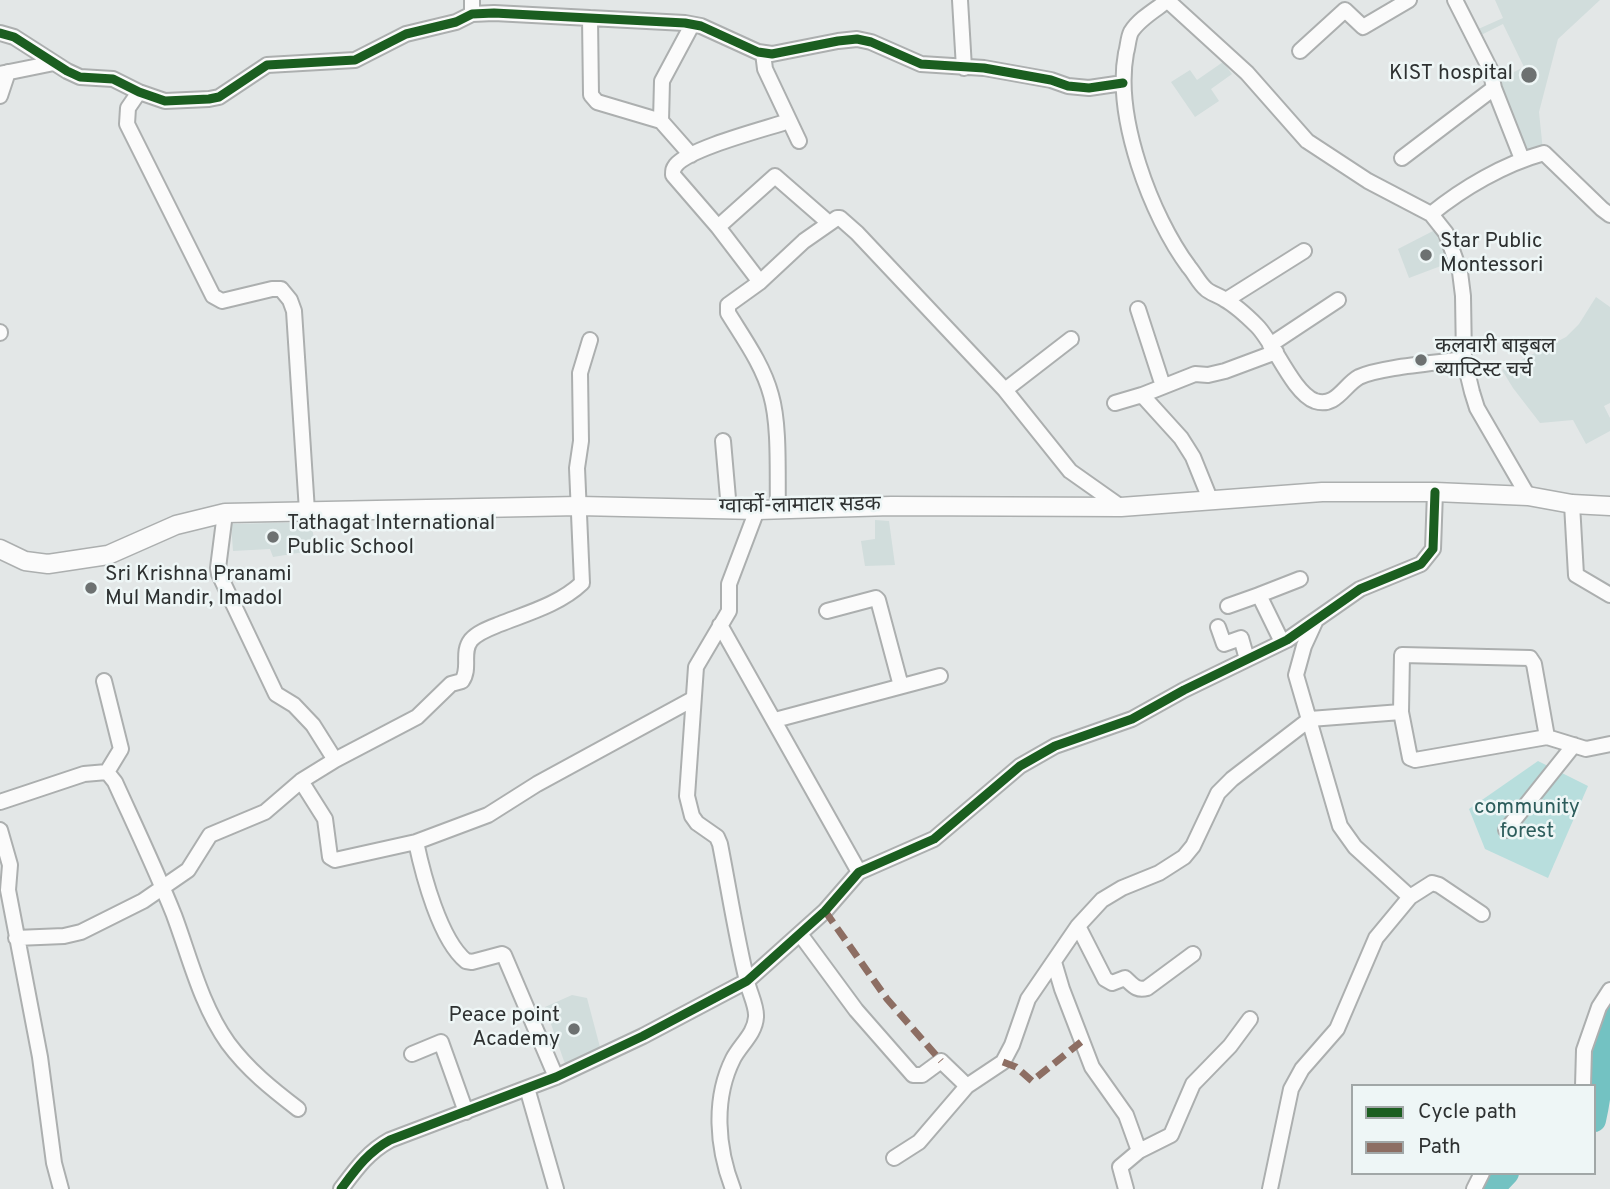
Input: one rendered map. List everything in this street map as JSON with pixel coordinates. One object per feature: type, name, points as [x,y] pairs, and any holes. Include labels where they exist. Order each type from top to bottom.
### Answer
[{"type":"main road","name":"ग्वार्को-लामाटार सडक","points":[[1,553],[24,561],[48,564],[108,555],[176,525],[225,513],[579,506],[729,510],[891,506],[1121,507],[1322,492],[1435,492],[1528,496],[1572,505],[1610,506]]},
{"type":"street","points":[[960,0],[964,68]]},
{"type":"street","points":[[1464,359],[1362,376],[1335,398],[1325,402],[1310,398],[1291,378],[1258,326],[1226,300],[1206,290],[1160,222],[1144,179],[1128,120],[1123,73],[1131,33],[1141,20],[1167,0],[1247,73],[1307,141],[1368,181],[1431,214],[1450,241],[1460,272],[1464,359],[1477,408],[1528,496]]},
{"type":"street","points":[[1300,51],[1345,10],[1363,27],[1409,0]]},
{"type":"street","points":[[1455,0],[1490,69],[1494,88],[1522,159]]},
{"type":"street","points":[[0,33],[15,37],[80,77],[113,79],[165,101],[219,97],[267,65],[355,60],[406,34],[456,22],[472,7],[692,24],[763,53],[772,54],[857,39],[871,42],[921,64],[998,71],[1089,88],[1123,83]]},
{"type":"street","points":[[590,18],[593,99],[661,121],[691,155]]},
{"type":"street","points":[[661,121],[662,81],[692,24]]},
{"type":"street","points":[[763,53],[765,69],[799,141]]},
{"type":"street","points":[[0,96],[4,73],[54,63]]},
{"type":"street","points":[[1402,159],[1494,88]]},
{"type":"street","points":[[139,92],[128,108],[127,124],[211,292],[222,301],[281,289],[290,300],[294,312],[302,408],[307,511]]},
{"type":"street","points":[[760,282],[718,227],[673,175],[676,164],[691,155],[789,121]]},
{"type":"street","points":[[1431,214],[1522,159],[1544,153],[1610,215]]},
{"type":"street","points":[[718,227],[775,176],[829,223]]},
{"type":"street","points":[[778,509],[772,396],[762,370],[727,309],[730,303],[760,282],[804,241],[840,218],[1005,390],[1070,471],[1121,507]]},
{"type":"street","points":[[1226,300],[1304,251]]},
{"type":"street","points":[[1115,403],[1195,374],[1208,375],[1225,371],[1273,349],[1338,300]]},
{"type":"street","points":[[1138,309],[1163,386]]},
{"type":"street","points":[[1005,390],[1071,339]]},
{"type":"street","points":[[16,938],[64,936],[81,932],[143,901],[188,870],[210,835],[265,812],[302,781],[335,760],[417,717],[451,684],[462,681],[467,673],[466,650],[472,639],[487,629],[569,596],[582,583],[576,468],[581,441],[580,373],[590,340]]},
{"type":"street","points":[[1142,395],[1181,438],[1193,457],[1210,499]]},
{"type":"street","points":[[723,441],[729,510]]},
{"type":"street","points":[[341,1189],[361,1161],[390,1140],[556,1077],[643,1036],[747,981],[825,911],[859,872],[934,839],[1020,766],[1055,746],[1132,719],[1282,642],[1360,589],[1421,564],[1433,549],[1435,492]]},
{"type":"street","points":[[1572,505],[1576,575],[1610,595]]},
{"type":"street","points":[[733,1189],[723,1158],[720,1104],[722,1084],[734,1056],[750,1036],[756,1019],[720,844],[717,837],[697,823],[692,816],[687,796],[696,667],[729,611],[729,584],[757,510]]},
{"type":"street","points":[[225,513],[219,574],[276,694],[294,705],[313,725],[335,760]]},
{"type":"street","points":[[1228,606],[1300,579]]},
{"type":"street","points":[[1259,595],[1282,642]]},
{"type":"street","points":[[827,611],[876,598],[878,600],[901,686]]},
{"type":"street","points":[[1316,619],[1304,646],[1296,675],[1340,826],[1355,847],[1410,897]]},
{"type":"street","points":[[720,625],[859,872]]},
{"type":"street","points":[[1219,631],[1223,644],[1241,638],[1247,659]]},
{"type":"street","points":[[1547,737],[1534,664],[1530,658],[1402,655],[1401,712],[1410,758],[1415,760],[1547,737],[1586,749],[1610,744]]},
{"type":"street","points":[[775,720],[940,676]]},
{"type":"street","points":[[104,681],[121,749],[107,772]]},
{"type":"street","points":[[302,781],[325,819],[332,859],[335,860],[416,842],[488,815],[537,784],[693,699]]},
{"type":"street","points":[[894,1158],[919,1143],[967,1086],[1003,1062],[1028,999],[1078,926],[1102,900],[1122,888],[1159,873],[1184,857],[1193,846],[1218,793],[1232,779],[1310,719],[1401,712]]},
{"type":"street","points":[[1506,830],[1574,745]]},
{"type":"street","points":[[0,802],[84,774],[107,772]]},
{"type":"street","points":[[107,772],[119,790],[163,887],[197,984],[227,1042],[265,1084],[299,1109]]},
{"type":"street","points":[[0,830],[10,864],[8,890],[40,1057],[54,1163],[61,1189]]},
{"type":"street","points":[[416,842],[425,880],[440,922],[454,946],[466,961],[505,955],[556,1077]]},
{"type":"street","points":[[1270,1189],[1291,1089],[1302,1069],[1337,1029],[1376,938],[1410,897],[1428,885],[1438,885],[1482,914]]},
{"type":"street","points":[[1078,926],[1109,982],[1125,978],[1140,990],[1147,988],[1193,954]]},
{"type":"street","points":[[800,934],[856,1010],[913,1075],[922,1075],[941,1061],[967,1086]]},
{"type":"street","points":[[1054,962],[1092,1067],[1126,1115],[1139,1151]]},
{"type":"street","points":[[1583,1084],[1584,1050],[1599,1007],[1610,990]]},
{"type":"street","points":[[1126,1189],[1120,1167],[1139,1151],[1171,1135],[1193,1084],[1230,1046],[1250,1019]]},
{"type":"street","points":[[412,1054],[441,1042],[466,1112]]},
{"type":"street","points":[[527,1088],[560,1188]]},
{"type":"shaded area","name":"KIST hospital","points":[[1461,0],[1476,30],[1503,18],[1495,0],[1600,0],[1558,39],[1539,112],[1543,151],[1523,157]],"holes":[[[1503,24],[1524,67],[1500,79],[1479,36]]]},
{"type":"shaded area","points":[[1223,62],[1232,74],[1211,89],[1219,101],[1195,117],[1171,82],[1190,70],[1197,80]]},
{"type":"shaded area","name":"Star Public Montessori","points":[[1433,231],[1447,239],[1454,261],[1409,278],[1398,249]]},
{"type":"shaded area","points":[[1596,297],[1610,307],[1610,403],[1604,406],[1610,418],[1610,431],[1586,444],[1573,420],[1540,423],[1502,370],[1566,337],[1579,324]]},
{"type":"shaded area","points":[[875,520],[889,521],[895,565],[865,566],[861,541],[875,539]]},
{"type":"shaded area","name":"Tathagat International Public School","points":[[311,522],[316,550],[273,557],[270,549],[233,551],[231,524]]},
{"type":"shaded area","name":"Peace point Academy","points":[[572,995],[587,998],[601,1051],[565,1064],[545,1007]]},
{"type":"green space","name":"community forest","points":[[1538,761],[1588,786],[1548,878],[1485,849],[1469,809]]},
{"type":"waterway","points":[[1596,1110],[1602,1030],[1610,1017]]},
{"type":"waterway","points":[[1492,1189],[1505,1175]]},
{"type":"marked path","points":[[825,911],[887,999],[941,1061]]},
{"type":"marked path","points":[[1003,1062],[1016,1067],[1032,1081],[1081,1042]]},
{"type":"cycle path","points":[[0,33],[14,37],[80,77],[113,79],[165,101],[219,97],[267,65],[355,60],[406,34],[456,22],[472,14],[494,13],[685,23],[701,26],[758,52],[772,54],[857,39],[871,42],[921,64],[984,68],[1089,88],[1123,83]]},
{"type":"cycle path","points":[[341,1189],[357,1168],[390,1140],[556,1077],[643,1036],[747,981],[825,911],[859,872],[934,839],[1020,766],[1055,746],[1132,719],[1184,690],[1287,640],[1360,589],[1421,564],[1433,549],[1435,492]]},
{"type":"place","name":"KIST hospital","points":[[1529,75]]},
{"type":"place","name":"Star Public Montessori","points":[[1426,255]]},
{"type":"place","name":"कलवारी बाइबल ब्याप्टिस्ट चर्च","points":[[1421,360]]},
{"type":"place","name":"Tathagat International Public School","points":[[273,537]]},
{"type":"place","name":"Sri Krishna Pranami Mul Mandir, Imadol","points":[[91,588]]},
{"type":"place","name":"Peace point Academy","points":[[574,1029]]}]
